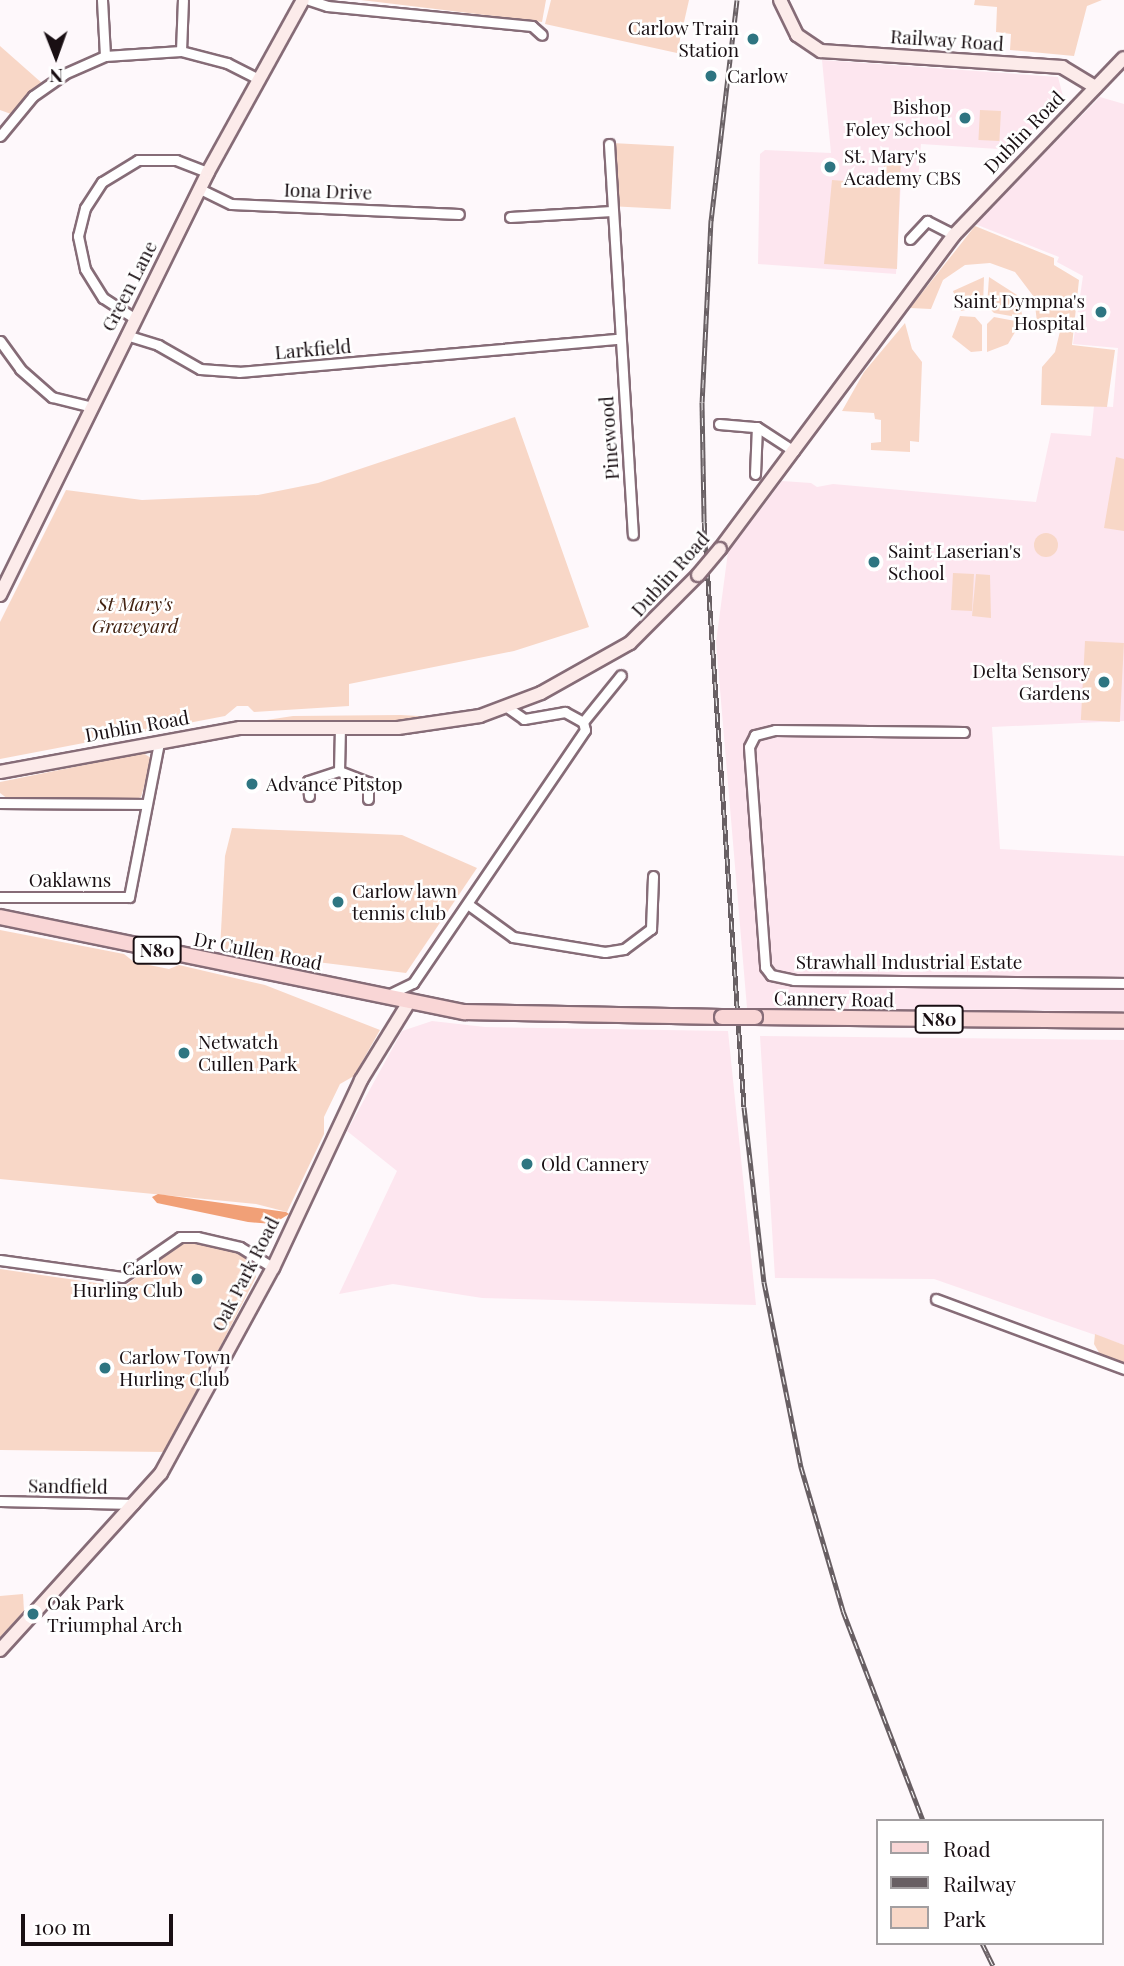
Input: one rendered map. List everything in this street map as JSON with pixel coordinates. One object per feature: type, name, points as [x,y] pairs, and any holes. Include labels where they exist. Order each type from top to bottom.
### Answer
[{"type":"main road","name":"Green Lane","points":[[0,595],[208,172],[303,0]]},
{"type":"main road","name":"Railway Road","points":[[779,0],[797,35],[821,51],[1062,67],[1095,87]]},
{"type":"main road","name":"Dublin Road","points":[[0,772],[240,728],[430,726],[508,708],[631,643],[720,550],[954,235],[1124,58]]},
{"type":"main road","name":"Dr Cullen Road","points":[[0,917],[386,995]]},
{"type":"main road","name":"N80","points":[[386,995],[415,1004]]},
{"type":"main road","name":"Cannery Road","points":[[415,1004],[464,1012],[1124,1021]]},
{"type":"main road","name":"Oak Park Road","points":[[0,1650],[136,1504],[161,1473],[273,1268],[361,1080],[415,1004]]},
{"type":"street","points":[[102,0],[105,56]]},
{"type":"street","points":[[181,51],[183,0]]},
{"type":"street","points":[[309,0],[327,6],[532,26],[542,35]]},
{"type":"street","points":[[1,131],[51,82],[105,56],[181,51],[227,63],[259,79]]},
{"type":"street","name":"Pinewood","points":[[609,144],[633,534]]},
{"type":"street","points":[[134,318],[103,298],[85,270],[78,236],[85,208],[102,182],[138,160],[176,160],[208,172]]},
{"type":"street","name":"Iona Drive","points":[[200,189],[231,204],[459,214]]},
{"type":"street","points":[[510,217],[612,211]]},
{"type":"street","points":[[910,240],[927,221],[954,235]]},
{"type":"street","name":"Larkfield","points":[[126,335],[158,345],[200,369],[239,372],[619,339]]},
{"type":"street","points":[[0,341],[4,355],[52,397],[92,407]]},
{"type":"street","points":[[719,424],[757,427],[794,451]]},
{"type":"street","points":[[755,474],[757,427]]},
{"type":"street","points":[[583,722],[621,676]]},
{"type":"street","points":[[386,995],[414,984],[579,743],[585,730],[583,722],[565,712],[524,719],[508,708]]},
{"type":"street","points":[[339,771],[340,727]]},
{"type":"street","name":"Strawhall Industrial Estate","points":[[964,732],[775,730],[755,734],[749,747],[765,967],[771,975],[794,980],[1124,983]]},
{"type":"street","name":"Oaklawns","points":[[0,897],[129,897],[159,742]]},
{"type":"street","points":[[309,796],[308,781],[339,771],[368,782],[368,799]]},
{"type":"street","points":[[0,803],[146,804]]},
{"type":"street","points":[[469,905],[513,937],[605,952],[624,949],[651,929],[653,876]]},
{"type":"street","points":[[414,984],[415,1004]]},
{"type":"street","points":[[0,1260],[122,1277],[180,1237],[197,1237],[240,1247],[273,1268]]},
{"type":"street","points":[[936,1299],[1124,1369]]},
{"type":"street","name":"Sandfield","points":[[0,1500],[136,1504]]},
{"type":"shaded area","name":"St. Mary's Academy CBS","points":[[822,60],[1058,77],[1063,96],[1009,159],[998,149],[921,144],[918,182],[901,181],[896,274],[758,264],[760,154],[765,150],[831,153]]},
{"type":"shaded area","points":[[1100,97],[1124,104],[1124,721],[992,727],[1000,849],[1124,856],[1124,1011],[747,1008],[716,642],[728,552],[782,481],[811,483],[817,487],[833,484],[1036,502],[1051,433],[1091,436],[1094,406],[1113,407],[1118,348],[1073,344],[1083,276],[1057,262],[1059,257],[975,224]]},
{"type":"shaded area","points":[[432,1021],[485,1027],[728,1031],[756,1305],[482,1298],[393,1284],[339,1294],[397,1171],[347,1131],[402,1031]]},
{"type":"shaded area","points":[[760,1036],[1124,1040],[1124,1345],[934,1279],[775,1278]]},
{"type":"shaded area","points":[[158,1194],[289,1214],[273,1224],[248,1222],[157,1203],[152,1197]]},
{"type":"green space","points":[[361,0],[546,0],[542,22]]},
{"type":"green space","points":[[551,0],[689,0],[677,53],[545,24]]},
{"type":"green space","points":[[975,0],[1102,0],[1087,6],[1074,56],[1010,50],[1011,34],[996,32],[997,7],[974,5]]},
{"type":"green space","points":[[0,46],[43,84],[11,114],[0,110]]},
{"type":"green space","points":[[980,110],[1001,111],[999,141],[978,140]]},
{"type":"green space","points":[[612,143],[674,146],[671,209],[609,206]]},
{"type":"green space","points":[[901,157],[897,269],[824,264],[832,180],[882,184],[885,158]]},
{"type":"green space","points":[[975,226],[1054,258],[1054,265],[1079,280],[1072,345],[1115,350],[1107,407],[1041,405],[1042,367],[1055,352],[1062,323],[1037,322],[1034,297],[1015,272],[990,263],[965,265],[943,280],[931,309],[910,308]]},
{"type":"green space","points":[[984,277],[983,306],[961,311],[953,291]]},
{"type":"green space","points":[[989,277],[1017,295],[1023,318],[994,313],[987,306]]},
{"type":"green space","points":[[960,316],[975,317],[982,325],[982,351],[971,352],[952,337]]},
{"type":"green space","points":[[994,317],[1021,322],[1008,344],[987,352],[987,324]]},
{"type":"green space","points":[[905,323],[912,349],[922,362],[919,442],[910,441],[910,452],[871,450],[871,443],[881,442],[881,420],[875,419],[874,413],[842,411],[864,372]]},
{"type":"green space","name":"St Mary's Graveyard","points":[[515,417],[589,627],[514,651],[349,684],[349,706],[254,712],[248,706],[237,706],[225,716],[0,759],[0,622],[66,490],[142,500],[258,495],[318,483]]},
{"type":"green space","points":[[1116,457],[1124,459],[1124,531],[1104,528]]},
{"type":"green space","points":[[1046,533],[1055,536],[1058,545],[1055,554],[1046,557],[1037,554],[1034,545],[1037,536]]},
{"type":"green space","points":[[953,573],[974,574],[972,611],[951,610]]},
{"type":"green space","points":[[976,574],[990,575],[991,618],[972,616]]},
{"type":"green space","name":"Delta Sensory Gardens","points":[[1085,641],[1124,643],[1120,722],[1081,720]]},
{"type":"green space","points":[[293,716],[436,717],[407,722],[260,721]]},
{"type":"green space","points":[[143,753],[151,758],[150,765],[141,797],[136,799],[8,799],[0,793],[0,782]]},
{"type":"green space","name":"Carlow lawn tennis club","points":[[232,828],[402,835],[477,868],[406,973],[220,950],[225,856]]},
{"type":"green space","name":"Netwatch Cullen Park","points":[[0,930],[124,954],[134,962],[169,969],[179,965],[265,985],[380,1030],[354,1076],[340,1084],[324,1117],[324,1134],[287,1212],[256,1204],[0,1179]]},
{"type":"green space","name":"Carlow Town Hurling Club","points":[[182,1242],[228,1249],[253,1262],[256,1277],[166,1452],[0,1450],[0,1269],[124,1287]]},
{"type":"green space","points":[[1095,1334],[1124,1345],[1124,1364],[1101,1356],[1094,1344]]},
{"type":"green space","points":[[23,1594],[24,1611],[0,1637],[0,1596]]},
{"type":"railway","points":[[737,0],[711,220],[702,402],[704,522],[744,1107],[764,1282],[801,1467],[843,1611],[922,1819]]},
{"type":"railway","points":[[983,1945],[993,1966]]},
{"type":"place","name":"Carlow Train Station","points":[[753,39]]},
{"type":"place","name":"Carlow","points":[[711,76]]},
{"type":"place","name":"Bishop Foley School","points":[[965,118]]},
{"type":"place","name":"St. Mary's Academy CBS","points":[[830,167]]},
{"type":"place","name":"Saint Dympna's Hospital","points":[[1101,312]]},
{"type":"place","name":"Saint Laserian's School","points":[[874,562]]},
{"type":"place","name":"Delta Sensory Gardens","points":[[1104,682]]},
{"type":"place","name":"Advance Pitstop","points":[[252,784]]},
{"type":"place","name":"Carlow lawn tennis club","points":[[338,902]]},
{"type":"place","name":"Netwatch Cullen Park","points":[[184,1053]]},
{"type":"place","name":"Old Cannery","points":[[527,1164]]},
{"type":"place","name":"Carlow Hurling Club","points":[[197,1279]]},
{"type":"place","name":"Carlow Town Hurling Club","points":[[105,1368]]},
{"type":"place","name":"Oak Park Triumphal Arch","points":[[33,1614]]}]
